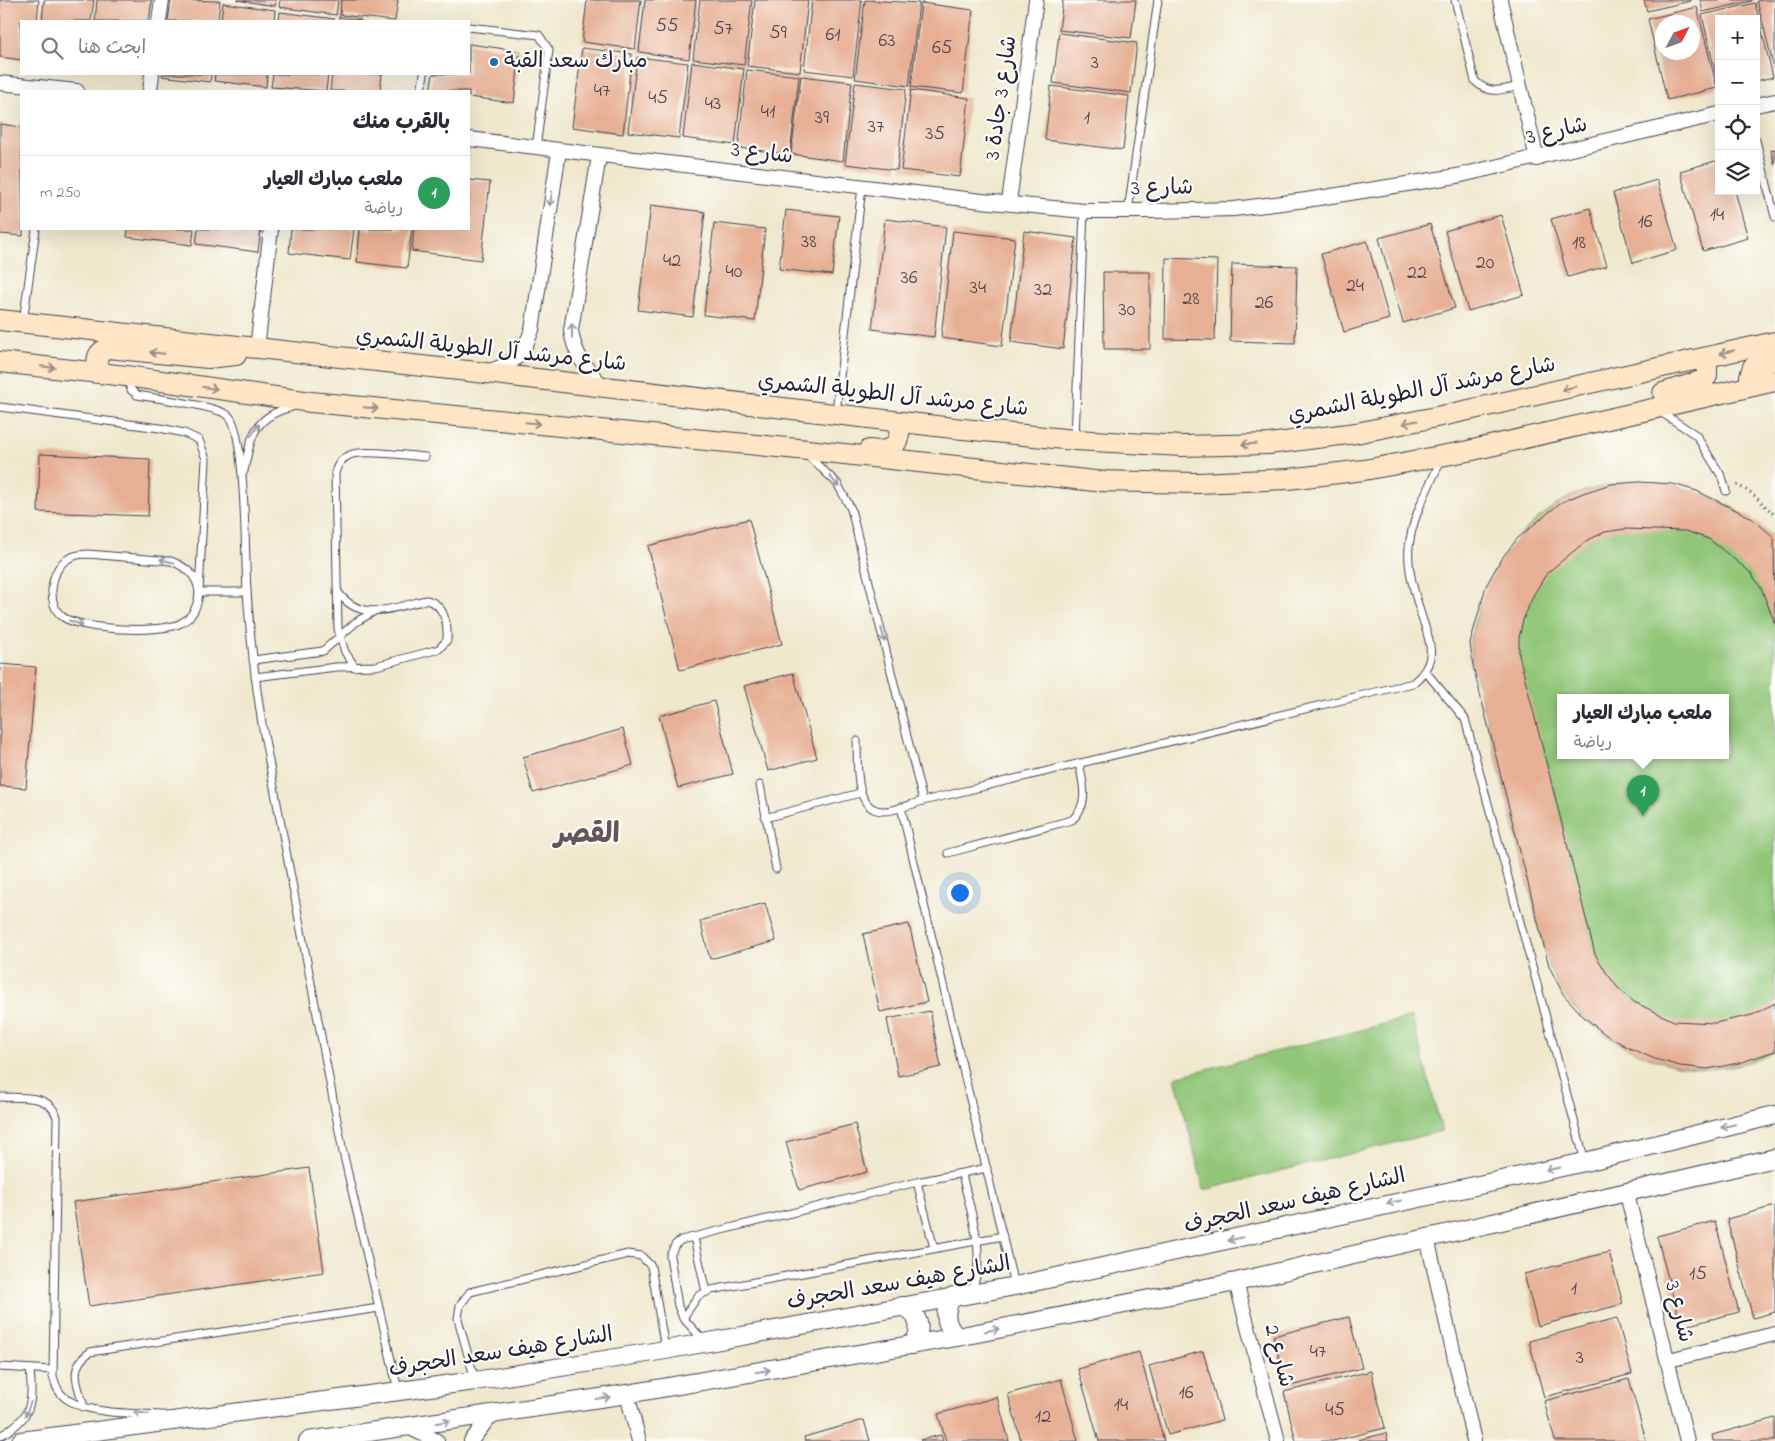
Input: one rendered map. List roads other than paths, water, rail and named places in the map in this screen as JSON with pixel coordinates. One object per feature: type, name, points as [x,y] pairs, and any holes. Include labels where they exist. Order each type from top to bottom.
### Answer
[{"type":"main road","name":"شارع مرشد آل الطويلة الشمري","points":[[0,320],[486,373],[900,422],[1075,440],[1182,446],[1269,444],[1356,433],[1775,342]]},
{"type":"main road","points":[[104,373],[97,365],[97,359],[98,354],[108,348],[208,358],[233,356],[257,349]]},
{"type":"main road","points":[[1648,409],[1654,396],[1704,380],[1707,376],[1706,366],[1699,360],[1694,360]]},
{"type":"main road","points":[[1753,386],[1750,376],[1753,368],[1775,360]]},
{"type":"main road","points":[[0,362],[104,373],[311,402],[798,448],[1095,481],[1198,483],[1288,479],[1364,470],[1443,455],[1775,381]]},
{"type":"main road","points":[[798,448],[829,444],[885,452],[892,448],[900,437],[900,422]]},
{"type":"street","points":[[159,20],[162,0]]},
{"type":"street","name":"شارع 3 جادة 3","points":[[1010,202],[1036,0]]},
{"type":"street","points":[[1500,0],[1537,158]]},
{"type":"street","points":[[150,90],[152,75]]},
{"type":"street","points":[[0,83],[56,90]]},
{"type":"street","points":[[1760,104],[1775,100]]},
{"type":"street","name":"شارع 3","points":[[470,139],[862,187],[1084,211],[1234,209],[1306,200],[1457,176],[1715,115]]},
{"type":"street","points":[[486,373],[512,364],[525,348],[532,330],[559,151]]},
{"type":"street","points":[[599,156],[571,330],[573,344],[582,365],[603,387]]},
{"type":"street","points":[[257,349],[270,230]]},
{"type":"street","name":"الشارع هيف سعد الحجرف","points":[[21,1441],[475,1381],[665,1350],[1014,1286],[1585,1162],[1775,1115]]},
{"type":"street","points":[[308,1441],[627,1394],[912,1345],[1236,1282],[1627,1194],[1775,1158]]},
{"type":"street","name":"شارع 3","points":[[1627,1194],[1669,1360],[1687,1441]]},
{"type":"street","points":[[1427,1238],[1474,1441]]},
{"type":"street","name":"شارع 2","points":[[1236,1282],[1278,1441]]},
{"type":"street","points":[[952,1296],[947,1304],[946,1322],[957,1336]]},
{"type":"street","points":[[902,1306],[915,1315],[918,1322],[919,1330],[912,1345]]},
{"type":"street","points":[[1669,1360],[1775,1334]]},
{"type":"street","points":[[627,1394],[639,1441]]},
{"type":"street","points":[[471,1441],[491,1415]]},
{"type":"street","points":[[408,1427],[437,1441]]},
{"type":"lane","points":[[1128,211],[1158,0]]},
{"type":"lane","points":[[1455,0],[1475,81],[1481,87],[1490,91],[1520,86]]},
{"type":"lane","points":[[470,27],[539,36],[549,50],[536,148]]},
{"type":"lane","points":[[421,90],[424,75]]},
{"type":"lane","points":[[1758,150],[1775,217]]},
{"type":"lane","points":[[836,415],[862,187]]},
{"type":"lane","points":[[1075,440],[1084,211]]},
{"type":"lane","points":[[23,322],[36,230]]},
{"type":"lane","points":[[126,376],[128,384],[137,395],[222,411],[229,416],[236,426],[243,477],[247,592],[255,677],[343,1152],[399,1392]]},
{"type":"lane","points":[[243,477],[250,437],[263,419],[275,411],[311,402]]},
{"type":"lane","points":[[0,407],[160,428],[184,433],[199,440],[206,459],[199,592],[198,602],[189,618],[179,624],[152,628],[86,626],[69,621],[58,611],[52,596],[58,568],[66,560],[77,554],[171,561],[182,565],[192,574],[198,584],[199,592]]},
{"type":"lane","points":[[1648,409],[1696,435],[1722,477],[1726,490]]},
{"type":"lane","points":[[798,448],[837,483],[851,510],[924,801]]},
{"type":"lane","points":[[355,667],[345,652],[340,637],[335,473],[337,466],[346,457],[358,453],[425,457]]},
{"type":"lane","points":[[857,741],[860,793],[872,809],[882,812],[1413,683],[1424,671],[1431,654],[1431,644],[1408,562],[1409,548],[1414,522],[1443,455]]},
{"type":"lane","points":[[199,592],[247,592]]},
{"type":"lane","points":[[255,677],[336,667],[376,666],[439,649],[447,640],[441,608],[432,601],[426,600],[375,611],[357,610],[349,606],[338,592]]},
{"type":"lane","points":[[253,660],[315,653],[329,647],[356,622],[375,611]]},
{"type":"lane","points":[[1424,671],[1465,719],[1585,1162]]},
{"type":"lane","points":[[948,853],[1072,820],[1078,815],[1084,803],[1079,763]]},
{"type":"lane","points":[[760,785],[776,869]]},
{"type":"lane","points":[[765,818],[860,793]]},
{"type":"lane","points":[[901,806],[1014,1286]]},
{"type":"lane","points":[[0,1097],[36,1098],[55,1109],[58,1117],[53,1370],[57,1388],[63,1396],[84,1408],[190,1418]]},
{"type":"lane","points":[[706,1342],[683,1318],[678,1306],[670,1256],[675,1245],[681,1240],[917,1182],[987,1168]]},
{"type":"lane","points":[[962,1174],[976,1242],[979,1269],[971,1293]]},
{"type":"lane","points":[[917,1182],[934,1248]]},
{"type":"lane","points":[[683,1318],[692,1303],[706,1292],[1003,1236]]},
{"type":"lane","points":[[694,1238],[706,1292]]},
{"type":"lane","points":[[475,1381],[458,1319],[460,1305],[470,1292],[628,1254],[641,1256],[651,1266],[665,1350]]},
{"type":"lane","points":[[84,1408],[75,1372],[80,1361],[90,1352],[379,1308]]},
{"type":"lane","points":[[0,1367],[53,1370]]},
{"type":"lane","points":[[0,1436],[24,1420],[31,1406],[30,1369]]},
{"type":"place","name":"مبارك سعد القبة","points":[[494,62]]},
{"type":"place","name":"ملعب مبارك العيار","points":[[1643,816]]},
{"type":"district","name":"القصر","points":[[587,835]]}]
